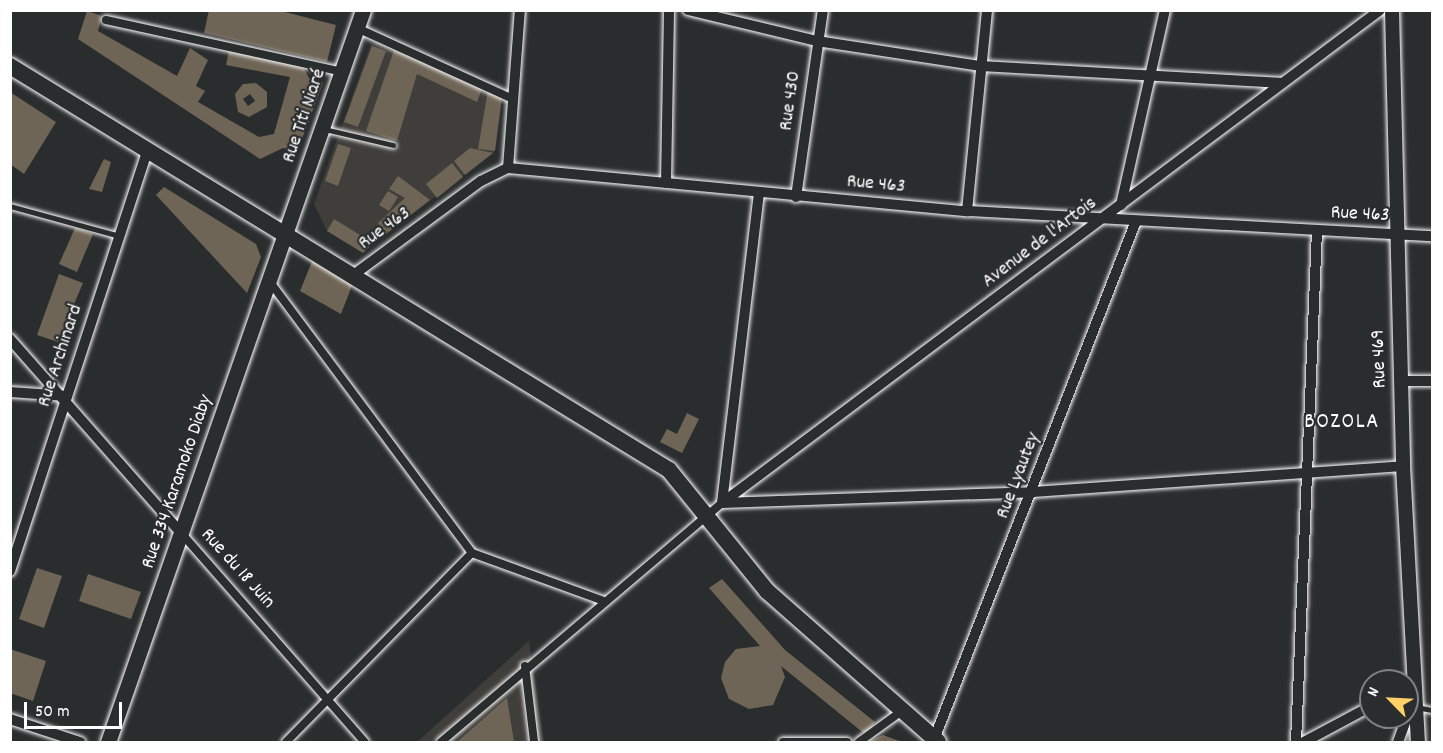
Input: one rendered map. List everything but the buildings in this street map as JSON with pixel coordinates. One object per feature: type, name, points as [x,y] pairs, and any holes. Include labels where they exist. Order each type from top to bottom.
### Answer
[{"type":"main road","name":"Rue Titi Niaré","points":[[286,236],[363,10]]},
{"type":"main road","points":[[10,66],[147,153],[623,437],[669,470],[716,508],[767,591],[935,742]]},
{"type":"main road","name":"Rue 334 Karamoko Diaby","points":[[108,742],[286,236]]},
{"type":"street","points":[[508,168],[520,10]]},
{"type":"street","points":[[666,183],[669,10]]},
{"type":"street","points":[[688,10],[817,41],[981,66],[1148,78],[1283,83]]},
{"type":"street","name":"Rue 430","points":[[796,197],[823,10]]},
{"type":"street","points":[[967,211],[987,10]]},
{"type":"street","points":[[1120,205],[1165,10]]},
{"type":"street","name":"Avenue de l'Artois","points":[[716,508],[1380,10]]},
{"type":"street","name":"Rue 469","points":[[1392,10],[1395,235],[1411,669]]},
{"type":"street","points":[[106,20],[342,72]]},
{"type":"street","points":[[357,28],[513,99]]},
{"type":"street","name":"Rue Archinard","points":[[10,571],[147,153]]},
{"type":"street","name":"Rue 463","points":[[352,276],[481,181],[508,168],[759,194],[967,211],[1432,236]]},
{"type":"street","points":[[716,508],[759,194]]},
{"type":"street","name":"Rue Lyautey","points":[[935,742],[1136,221]]},
{"type":"street","points":[[1296,742],[1317,231]]},
{"type":"street","points":[[270,282],[472,553],[604,601]]},
{"type":"street","name":"Rue du 18 Juin","points":[[10,339],[67,396],[182,534],[329,698],[365,742]]},
{"type":"street","points":[[1400,381],[1432,381]]},
{"type":"street","points":[[10,392],[67,396]]},
{"type":"street","points":[[441,742],[525,666],[716,508],[1033,492],[1403,466]]},
{"type":"street","points":[[286,742],[472,553]]},
{"type":"street","points":[[525,666],[534,742]]},
{"type":"street","points":[[859,742],[899,712]]},
{"type":"street","points":[[1304,742],[1359,712]]},
{"type":"street","points":[[10,719],[80,742]]},
{"type":"street","points":[[783,742],[847,742]]},
{"type":"lane","points":[[322,129],[393,145]]},
{"type":"lane","points":[[10,206],[120,236]]},
{"type":"shaded area","points":[[378,42],[500,98],[494,152],[364,251],[327,231],[314,204],[371,44]]},
{"type":"shaded area","points":[[529,641],[544,742],[417,742]]},
{"type":"district","name":"BOZOLA","points":[[1342,423]]}]
